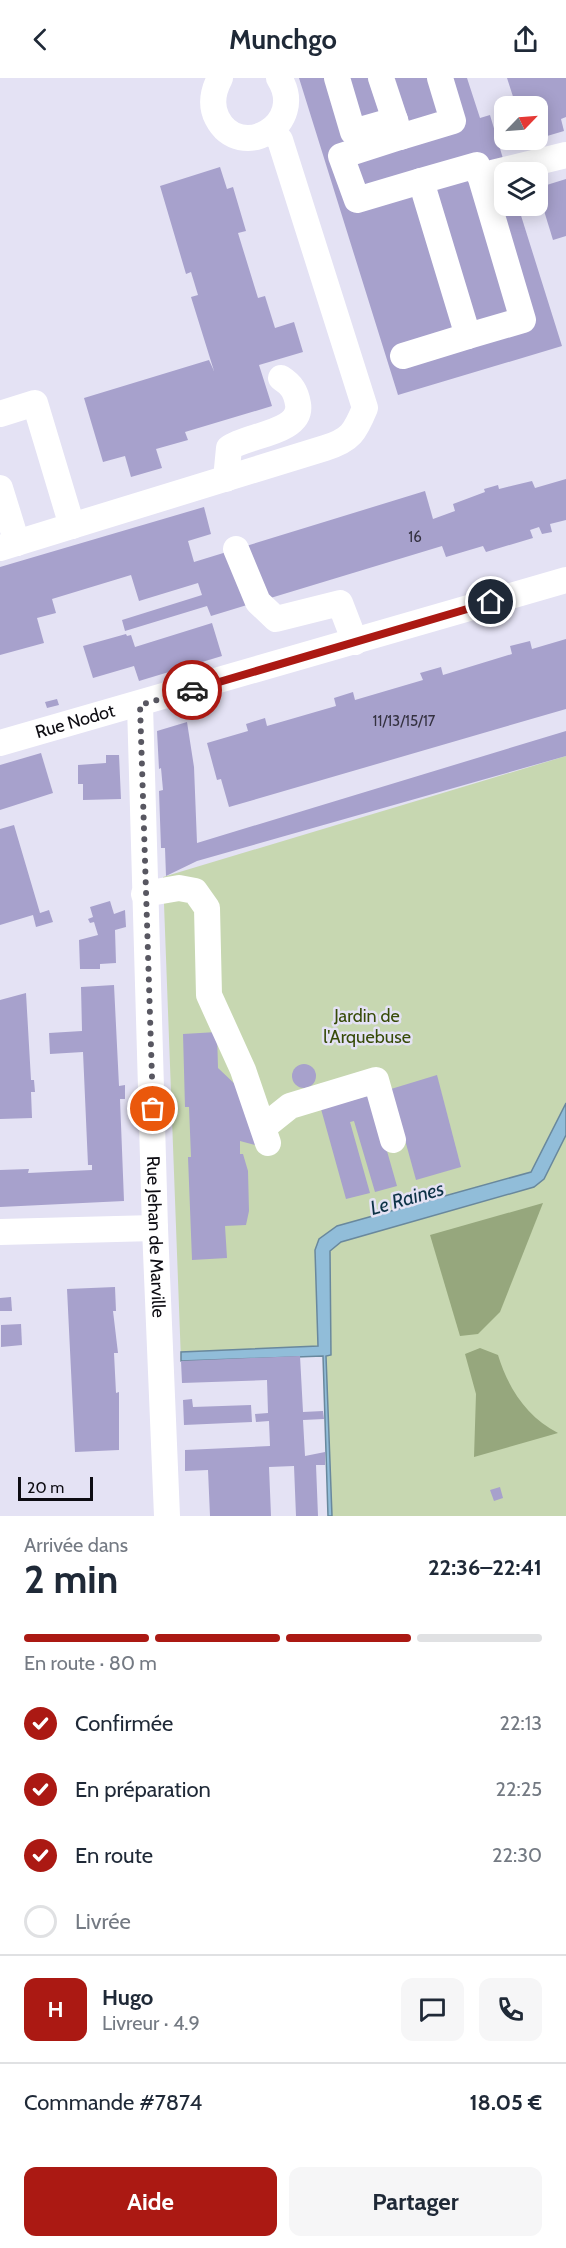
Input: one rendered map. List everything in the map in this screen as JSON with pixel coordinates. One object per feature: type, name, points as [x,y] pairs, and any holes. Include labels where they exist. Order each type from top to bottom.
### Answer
[{"type":"street","points":[[220,78],[214,89],[213,100],[220,122],[238,136],[250,138],[271,131],[279,123],[287,101],[285,89],[279,78]]},
{"type":"street","points":[[337,78],[353,132],[453,122],[440,78]]},
{"type":"street","points":[[381,78],[397,129]]},
{"type":"street","points":[[397,129],[341,156],[357,200],[477,165],[523,320],[403,356]]},
{"type":"street","points":[[0,488],[8,546],[343,442],[356,429],[365,408],[280,140],[271,131]]},
{"type":"street","points":[[480,176],[566,155]]},
{"type":"street","points":[[421,181],[468,336]]},
{"type":"street","points":[[226,479],[229,448],[239,440],[274,432],[294,421],[299,409],[296,394],[290,384],[281,378]]},
{"type":"street","points":[[0,414],[35,403],[72,526]]},
{"type":"street","points":[[237,549],[258,602],[276,619],[340,603],[355,642]]},
{"type":"street","name":"Rue Nodot","points":[[0,744],[566,580]]},
{"type":"street","name":"Rue Jehan de Marville","points":[[140,705],[144,894],[150,989],[155,1228],[167,1516]]},
{"type":"street","points":[[144,894],[179,888],[195,891],[207,908],[209,995],[243,1070],[267,1135],[290,1106],[375,1080],[393,1140]]},
{"type":"street","points":[[0,1232],[155,1228]]},
{"type":"green space","name":"Jardin de l'Arquebuse","points":[[566,756],[566,1516],[328,1516],[323,1356],[181,1361],[163,877]]},
{"type":"green space","points":[[543,1203],[500,1312],[478,1334],[460,1336],[430,1235]]},
{"type":"green space","points":[[480,1348],[498,1355],[507,1379],[520,1400],[537,1419],[558,1433],[474,1457],[476,1394],[465,1354]]},
{"type":"water","points":[[566,1103],[566,1135],[544,1179],[534,1187],[341,1242],[330,1251],[331,1355],[326,1356],[332,1516],[328,1516],[323,1356],[181,1361],[181,1352],[318,1346],[315,1250],[319,1239],[337,1226],[531,1172]]},
{"type":"building","points":[[299,78],[467,78],[480,118],[490,115],[494,128],[494,150],[500,150],[504,162],[494,162],[494,216],[521,216],[562,346],[398,395]]},
{"type":"building","points":[[507,78],[566,78],[566,117],[561,119],[564,131],[548,136],[548,96],[513,96]]},
{"type":"building","points":[[220,167],[227,189],[233,187],[246,231],[238,233],[258,298],[265,296],[275,328],[294,322],[303,352],[259,365],[272,406],[185,432],[188,440],[156,449],[162,468],[131,477],[125,456],[103,462],[84,398],[209,360],[214,371],[191,297],[198,295],[191,272],[186,274],[160,186]]},
{"type":"building","points":[[566,179],[566,236],[553,240],[546,216],[548,216],[548,185]]},
{"type":"building","points":[[566,479],[566,520],[550,524],[552,532],[542,534],[539,527],[530,530],[533,538],[486,552],[483,546],[446,557],[442,546],[211,616],[207,606],[125,631],[122,620],[202,595],[198,583],[139,601],[131,575],[52,599],[56,613],[37,618],[44,643],[0,655],[0,567],[204,507],[211,534],[188,541],[194,562],[425,491],[433,519],[455,511],[453,504],[485,492],[484,489],[498,485],[499,489],[532,481],[535,488]]},
{"type":"building","points":[[212,623],[222,656],[139,681],[134,666],[93,678],[83,646],[126,634],[131,635],[135,647]]},
{"type":"building","points":[[566,639],[566,709],[229,807],[221,779],[217,780],[207,743],[248,731],[246,724],[265,718],[267,726],[336,706],[334,698],[353,692],[355,700],[423,680],[420,673],[441,667],[443,675],[512,654],[510,646],[530,641],[532,649]]},
{"type":"building","points":[[57,699],[59,705],[47,708],[45,702]]},
{"type":"building","points":[[187,722],[194,767],[197,843],[566,731],[566,756],[197,861],[166,876],[165,848],[161,848],[159,791],[163,790],[161,768],[159,769],[157,731]]},
{"type":"building","points":[[41,753],[53,793],[0,810],[0,765]]},
{"type":"building","points":[[106,755],[119,755],[121,799],[83,800],[83,784],[78,784],[78,765],[106,763]]},
{"type":"building","points":[[14,825],[40,913],[49,910],[53,922],[36,927],[33,915],[0,925],[0,829]]},
{"type":"building","points":[[110,901],[114,914],[125,910],[126,927],[115,930],[116,963],[100,964],[100,969],[80,969],[79,940],[98,935],[94,922],[90,923],[88,919],[93,917],[90,907]]},
{"type":"building","points":[[114,985],[119,1086],[125,1085],[125,1099],[120,1099],[124,1201],[0,1207],[0,1170],[29,1169],[28,1173],[92,1170],[92,1165],[88,1165],[83,1052],[50,1054],[49,1033],[82,1031],[81,987]]},
{"type":"building","points":[[26,993],[31,1080],[34,1080],[35,1092],[31,1092],[32,1118],[0,1119],[0,1000]]},
{"type":"building","points":[[217,1032],[218,1068],[238,1087],[255,1130],[255,1145],[240,1141],[240,1154],[243,1154],[248,1171],[249,1211],[246,1225],[225,1226],[227,1258],[192,1260],[188,1157],[191,1157],[189,1107],[185,1107],[183,1034]]},
{"type":"building","points":[[304,1064],[312,1068],[316,1076],[312,1084],[304,1088],[296,1084],[292,1076],[296,1068]]},
{"type":"building","points":[[437,1075],[461,1167],[416,1180],[391,1089]]},
{"type":"building","points":[[371,1095],[397,1186],[375,1192],[354,1121],[350,1122],[370,1193],[346,1199],[321,1109]]},
{"type":"building","points":[[115,1287],[116,1311],[113,1311],[118,1353],[114,1353],[116,1393],[119,1392],[119,1450],[75,1452],[67,1289]]},
{"type":"building","points":[[11,1297],[12,1311],[0,1311],[0,1298]]},
{"type":"building","points":[[21,1324],[22,1345],[1,1347],[1,1325]]},
{"type":"building","points":[[300,1356],[303,1412],[323,1411],[324,1419],[303,1420],[305,1456],[325,1452],[325,1465],[316,1465],[318,1516],[296,1516],[294,1466],[269,1467],[271,1516],[210,1516],[208,1470],[185,1471],[185,1450],[270,1446],[269,1421],[256,1422],[255,1414],[268,1413],[267,1380],[182,1383],[181,1361]]},
{"type":"building","points":[[192,1399],[193,1407],[251,1405],[252,1422],[184,1425],[183,1400]]},
{"type":"building","points":[[500,1487],[503,1498],[494,1501],[490,1490]]},
{"type":"way so far","points":[[153,1109],[150,989],[144,894],[140,705],[192,690]]},
{"type":"route","points":[[192,690],[491,602]]},
{"type":"water label","name":"Le Raines","points":[[407,1198]]}]
